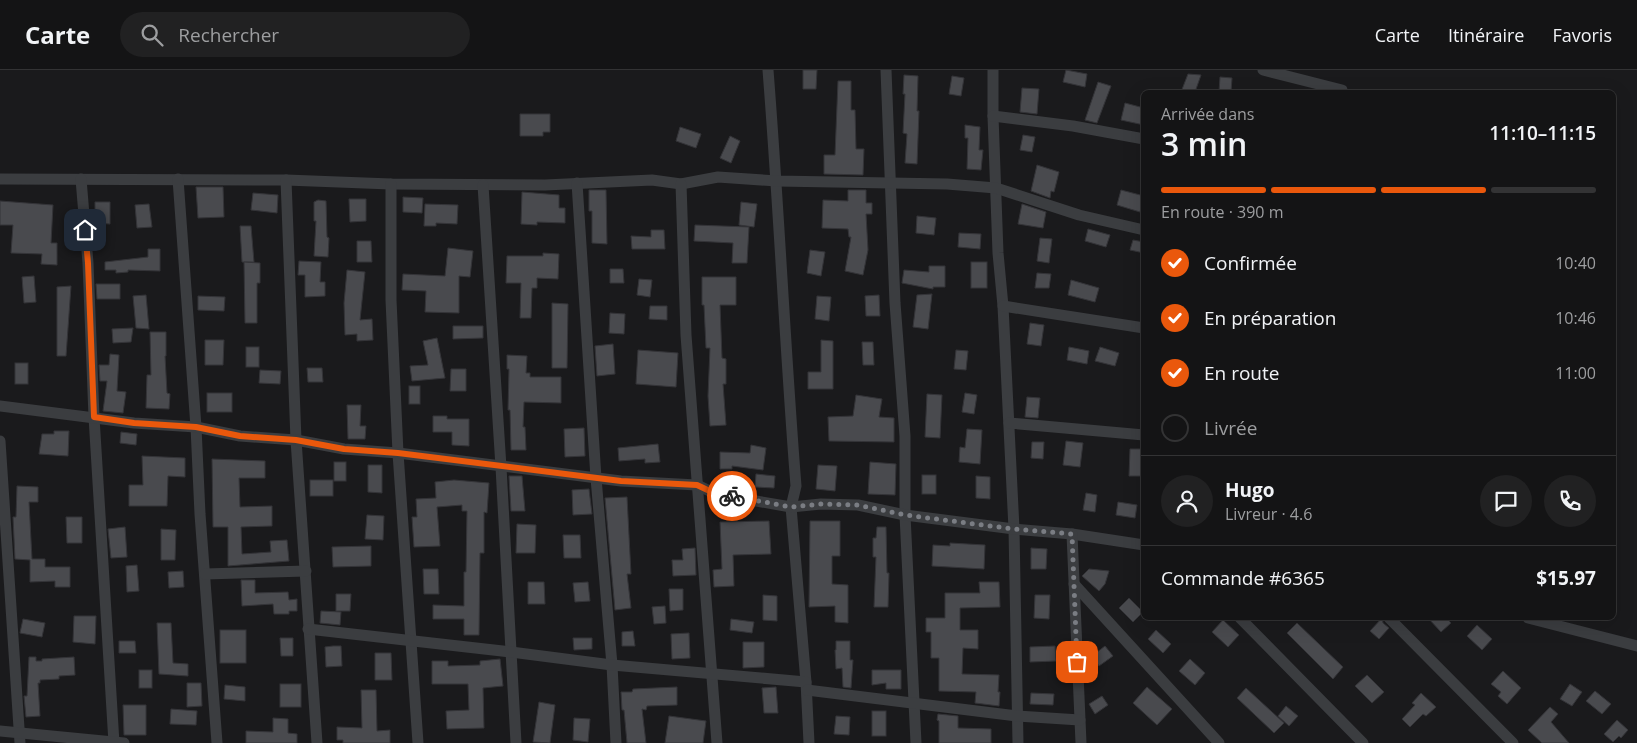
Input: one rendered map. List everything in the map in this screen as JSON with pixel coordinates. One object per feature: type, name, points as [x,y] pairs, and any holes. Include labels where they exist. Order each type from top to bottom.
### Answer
[{"type":"street","points":[[768,70],[777,181],[784,335],[796,486],[791,507],[809,743]]},
{"type":"street","points":[[886,70],[895,303],[905,436],[905,515],[916,743]]},
{"type":"street","points":[[993,70],[998,253],[1004,306],[1014,529],[1018,743]]},
{"type":"street","points":[[1263,70],[1342,90]]},
{"type":"street","points":[[993,116],[1073,126],[1141,138]]},
{"type":"street","points":[[0,179],[286,180],[391,184],[545,185],[577,182],[652,180],[681,184],[718,177],[777,181],[947,184],[996,188],[1079,215],[1141,229]]},
{"type":"street","points":[[0,730],[20,738],[118,743],[94,417],[88,263],[81,179]]},
{"type":"street","points":[[178,179],[217,743]]},
{"type":"street","points":[[286,180],[296,440],[317,743]]},
{"type":"street","points":[[577,182],[596,478],[612,665],[616,743]]},
{"type":"street","points":[[391,184],[391,300],[398,453],[418,743]]},
{"type":"street","points":[[681,184],[686,335],[717,743]]},
{"type":"street","points":[[483,185],[516,743]]},
{"type":"street","points":[[1004,306],[1141,328]]},
{"type":"street","points":[[0,406],[134,423],[196,427],[240,436],[296,440],[344,449],[398,453],[621,481],[697,485],[716,494],[791,507],[821,504],[858,505],[905,515],[1014,529],[1072,534],[1141,545]]},
{"type":"street","points":[[1009,423],[1141,435]]},
{"type":"street","points":[[0,441],[20,738]]},
{"type":"street","points":[[1072,534],[1081,743]]},
{"type":"street","points":[[205,574],[306,571]]},
{"type":"street","points":[[1074,584],[1219,743]]},
{"type":"street","points":[[1242,620],[1363,743]]},
{"type":"street","points":[[1391,620],[1513,743]]},
{"type":"street","points":[[1536,620],[1637,646]]},
{"type":"street","points":[[308,629],[612,665],[713,673],[915,704],[1017,716],[1080,720]]},
{"type":"building","points":[[803,70],[817,70],[816,89],[803,89]]},
{"type":"building","points":[[1066,70],[1087,74],[1085,87],[1063,82]]},
{"type":"building","points":[[1188,74],[1201,75],[1196,90],[1182,90]]},
{"type":"building","points":[[904,75],[918,76],[917,164],[905,163],[907,134],[903,133]]},
{"type":"building","points":[[952,76],[964,78],[961,96],[949,94]]},
{"type":"building","points":[[1220,77],[1232,78],[1231,90],[1219,90]]},
{"type":"building","points":[[838,81],[851,81],[851,110],[855,110],[856,149],[864,149],[863,175],[824,174],[824,155],[835,155]]},
{"type":"building","points":[[1098,82],[1111,86],[1097,123],[1085,120]]},
{"type":"building","points":[[1022,88],[1039,89],[1037,114],[1020,112]]},
{"type":"building","points":[[1125,103],[1141,107],[1141,124],[1121,120]]},
{"type":"building","points":[[520,114],[550,114],[550,132],[543,132],[543,136],[520,136]]},
{"type":"building","points":[[965,125],[980,127],[979,150],[983,150],[981,170],[967,169],[968,138],[965,138]]},
{"type":"building","points":[[680,127],[701,134],[696,148],[676,141]]},
{"type":"building","points":[[1023,135],[1035,137],[1032,152],[1020,150]]},
{"type":"building","points":[[730,136],[740,141],[731,163],[720,158]]},
{"type":"building","points":[[1037,165],[1059,172],[1054,192],[1051,191],[1050,198],[1031,191]]},
{"type":"building","points":[[196,187],[223,187],[224,217],[198,218]]},
{"type":"building","points":[[589,190],[606,190],[607,244],[592,243],[592,211],[589,211]]},
{"type":"building","points":[[848,190],[866,190],[866,203],[872,203],[872,214],[866,214],[868,250],[863,275],[845,271],[851,237],[849,237],[848,229],[822,228],[823,200],[848,201]]},
{"type":"building","points":[[1121,190],[1141,195],[1140,212],[1117,205]]},
{"type":"building","points":[[522,192],[559,195],[559,208],[565,208],[565,223],[537,222],[537,225],[521,224]]},
{"type":"building","points":[[253,193],[278,195],[277,213],[251,210]]},
{"type":"building","points":[[403,197],[423,198],[422,213],[403,212]]},
{"type":"building","points":[[349,199],[366,199],[366,221],[350,222]]},
{"type":"building","points":[[318,200],[326,201],[327,237],[329,238],[328,257],[314,256],[316,221],[314,221],[314,202]]},
{"type":"building","points":[[0,201],[53,205],[51,243],[57,243],[57,265],[41,264],[42,254],[11,253],[13,225],[0,225]]},
{"type":"building","points":[[95,202],[110,202],[110,224],[95,223]]},
{"type":"building","points":[[741,202],[757,204],[754,227],[739,225]]},
{"type":"building","points":[[149,204],[152,227],[137,228],[135,205]]},
{"type":"building","points":[[425,204],[458,205],[457,224],[436,223],[436,226],[424,226]]},
{"type":"building","points":[[1022,204],[1046,212],[1043,228],[1018,224]]},
{"type":"building","points":[[917,216],[936,218],[934,235],[916,233]]},
{"type":"building","points":[[695,225],[749,227],[747,263],[732,263],[733,243],[694,241]]},
{"type":"building","points":[[240,226],[251,226],[254,262],[242,262]]},
{"type":"building","points":[[1088,229],[1110,235],[1106,247],[1085,241]]},
{"type":"building","points":[[651,230],[664,230],[665,249],[632,249],[631,236],[651,237]]},
{"type":"building","points":[[959,233],[981,234],[980,249],[958,247]]},
{"type":"building","points":[[1040,238],[1052,239],[1049,263],[1037,261]]},
{"type":"building","points":[[1133,240],[1141,241],[1141,252],[1130,250]]},
{"type":"building","points":[[357,241],[371,241],[372,262],[357,262]]},
{"type":"building","points":[[448,248],[473,251],[470,277],[459,276],[459,313],[425,312],[426,291],[402,290],[403,274],[445,276]]},
{"type":"building","points":[[148,249],[160,249],[160,271],[128,270],[128,272],[116,273],[116,270],[105,270],[105,262],[148,257]]},
{"type":"building","points":[[810,250],[825,252],[821,276],[807,273]]},
{"type":"building","points":[[543,253],[559,254],[558,279],[537,278],[537,288],[532,288],[531,318],[520,318],[521,283],[506,283],[507,256],[543,256]]},
{"type":"building","points":[[299,261],[321,262],[320,282],[325,282],[325,296],[305,297],[305,275],[298,275]]},
{"type":"building","points":[[244,262],[260,263],[260,283],[257,283],[257,323],[245,323]]},
{"type":"building","points":[[971,262],[987,262],[987,288],[971,288]]},
{"type":"building","points":[[929,266],[945,266],[945,287],[933,287],[933,289],[902,283],[904,270],[929,272]]},
{"type":"building","points":[[610,269],[623,269],[624,283],[610,283]]},
{"type":"building","points":[[347,270],[365,272],[360,320],[372,319],[373,340],[357,341],[357,334],[345,335],[344,303]]},
{"type":"building","points":[[1037,273],[1051,274],[1049,288],[1035,288]]},
{"type":"building","points":[[34,276],[36,302],[24,303],[22,277]]},
{"type":"building","points":[[702,277],[736,277],[736,305],[720,305],[722,358],[726,359],[726,384],[723,384],[726,425],[710,426],[708,396],[710,348],[706,348],[704,305],[702,305]]},
{"type":"building","points":[[639,279],[652,280],[650,297],[637,295]]},
{"type":"building","points":[[1071,280],[1099,288],[1095,302],[1068,295]]},
{"type":"building","points":[[96,284],[120,284],[120,299],[97,299]]},
{"type":"building","points":[[71,286],[66,356],[57,356],[57,287]]},
{"type":"building","points":[[932,294],[928,329],[913,327],[917,295]]},
{"type":"building","points":[[146,295],[149,329],[136,328],[133,296]]},
{"type":"building","points":[[879,295],[880,316],[866,316],[865,296]]},
{"type":"building","points":[[198,296],[225,297],[224,311],[198,310]]},
{"type":"building","points":[[817,296],[831,297],[829,321],[815,319]]},
{"type":"building","points":[[552,303],[568,304],[567,368],[552,368]]},
{"type":"building","points":[[650,306],[667,306],[667,320],[649,319]]},
{"type":"building","points":[[610,313],[625,314],[624,334],[609,333]]},
{"type":"building","points":[[1030,323],[1044,325],[1041,346],[1027,344]]},
{"type":"building","points":[[453,326],[483,326],[483,338],[453,339]]},
{"type":"building","points":[[133,328],[131,342],[113,343],[112,329]]},
{"type":"building","points":[[150,332],[166,332],[165,356],[167,393],[170,394],[169,409],[146,408],[147,375],[151,375]]},
{"type":"building","points":[[437,338],[445,378],[412,381],[410,366],[428,365],[423,341]]},
{"type":"building","points":[[205,340],[224,340],[223,365],[205,365]]},
{"type":"building","points":[[821,340],[833,341],[833,389],[808,389],[808,372],[821,372]]},
{"type":"building","points":[[862,342],[873,342],[874,365],[863,365]]},
{"type":"building","points":[[613,344],[615,374],[597,376],[595,346]]},
{"type":"building","points":[[246,347],[259,347],[259,367],[246,367]]},
{"type":"building","points":[[1069,347],[1089,351],[1087,364],[1067,360]]},
{"type":"building","points":[[1100,347],[1119,353],[1115,366],[1095,361]]},
{"type":"building","points":[[638,350],[678,353],[676,387],[636,384]]},
{"type":"building","points":[[956,350],[968,351],[966,370],[954,369]]},
{"type":"building","points":[[110,354],[119,355],[117,391],[126,392],[123,413],[103,411],[107,381],[100,381],[99,365],[109,365]]},
{"type":"building","points":[[507,355],[527,356],[526,373],[530,373],[530,377],[561,377],[561,403],[524,402],[523,427],[525,427],[526,450],[511,450]]},
{"type":"building","points":[[15,363],[28,363],[28,384],[15,384]]},
{"type":"building","points":[[307,368],[322,368],[323,382],[308,382]]},
{"type":"building","points":[[451,369],[466,369],[466,391],[450,391]]},
{"type":"building","points":[[260,370],[281,371],[280,384],[259,383]]},
{"type":"building","points":[[409,386],[420,386],[420,404],[409,404]]},
{"type":"building","points":[[207,393],[232,393],[232,412],[207,412]]},
{"type":"building","points":[[965,393],[977,395],[974,414],[962,412]]},
{"type":"building","points":[[927,394],[942,395],[940,438],[925,437]]},
{"type":"building","points":[[856,395],[882,399],[879,417],[894,418],[894,442],[829,441],[828,417],[853,416]]},
{"type":"building","points":[[1027,397],[1040,398],[1038,418],[1025,417]]},
{"type":"building","points":[[347,405],[361,405],[360,426],[366,426],[365,439],[348,439]]},
{"type":"building","points":[[433,416],[447,416],[447,419],[469,419],[469,446],[452,445],[452,432],[433,432]]},
{"type":"building","points":[[584,428],[585,456],[565,457],[564,429]]},
{"type":"building","points":[[967,429],[982,430],[980,464],[959,462],[960,447],[965,448]]},
{"type":"building","points":[[54,431],[69,431],[68,456],[39,454],[42,434],[54,434]]},
{"type":"building","points":[[121,432],[137,434],[136,445],[120,443]]},
{"type":"building","points":[[1066,441],[1083,443],[1080,467],[1063,465]]},
{"type":"building","points":[[1032,442],[1044,442],[1043,459],[1031,458]]},
{"type":"building","points":[[658,444],[660,462],[645,463],[645,459],[619,461],[618,448]]},
{"type":"building","points":[[751,445],[766,448],[763,470],[732,466],[732,469],[720,469],[720,452],[750,453]]},
{"type":"building","points":[[1130,449],[1141,449],[1141,476],[1129,476]]},
{"type":"building","points":[[142,456],[185,458],[185,477],[168,476],[167,506],[129,506],[129,485],[143,485]]},
{"type":"building","points":[[212,459],[265,461],[265,478],[239,478],[240,507],[272,506],[272,526],[241,527],[242,554],[271,552],[270,541],[287,540],[289,561],[228,566],[228,527],[213,527]]},
{"type":"building","points":[[334,462],[346,462],[346,481],[334,481]]},
{"type":"building","points":[[870,462],[896,464],[895,495],[868,494]]},
{"type":"building","points":[[368,465],[382,465],[382,493],[368,492]]},
{"type":"building","points":[[818,465],[837,466],[835,491],[816,489]]},
{"type":"building","points":[[756,474],[775,476],[774,488],[755,487]]},
{"type":"building","points":[[922,475],[936,475],[936,494],[922,494]]},
{"type":"building","points":[[509,476],[522,476],[525,511],[511,511]]},
{"type":"building","points":[[976,476],[990,477],[990,499],[976,498]]},
{"type":"building","points":[[310,480],[333,480],[333,496],[310,496]]},
{"type":"building","points":[[454,480],[489,483],[487,513],[484,512],[484,553],[480,553],[479,635],[464,635],[464,619],[433,619],[433,605],[464,606],[467,511],[462,511],[462,505],[437,507],[440,546],[414,547],[412,517],[417,517],[416,499],[436,498],[435,482]]},
{"type":"building","points":[[17,486],[38,487],[38,502],[29,502],[32,559],[45,559],[45,567],[70,567],[70,587],[55,587],[55,581],[30,582],[30,560],[15,559],[13,517],[16,517]]},
{"type":"building","points":[[589,489],[592,514],[573,515],[572,490]]},
{"type":"building","points":[[1086,493],[1097,495],[1095,512],[1083,510]]},
{"type":"building","points":[[627,497],[631,574],[627,574],[631,608],[615,610],[605,498]]},
{"type":"building","points":[[1118,502],[1137,505],[1135,518],[1116,515]]},
{"type":"building","points":[[367,515],[384,516],[383,540],[365,539]]},
{"type":"building","points":[[66,517],[82,517],[82,543],[67,543]]},
{"type":"building","points":[[769,521],[771,554],[733,555],[734,586],[714,587],[713,570],[722,569],[720,522]]},
{"type":"building","points":[[810,521],[840,521],[840,556],[832,556],[832,584],[848,585],[848,623],[835,622],[835,606],[809,607]]},
{"type":"building","points":[[517,524],[536,525],[535,553],[516,553]]},
{"type":"building","points":[[125,527],[127,557],[111,558],[108,529]]},
{"type":"building","points":[[877,527],[886,527],[887,573],[889,573],[888,607],[874,607],[876,557],[873,557],[873,538],[876,538]]},
{"type":"building","points":[[161,529],[176,530],[175,560],[161,560]]},
{"type":"building","points":[[563,535],[580,535],[581,558],[564,558]]},
{"type":"building","points":[[950,543],[985,545],[984,569],[932,566],[933,545],[950,546]]},
{"type":"building","points":[[371,546],[371,566],[333,567],[332,547]]},
{"type":"building","points":[[695,548],[696,575],[673,576],[672,560],[683,560],[682,549]]},
{"type":"building","points":[[1031,548],[1047,549],[1046,569],[1031,569]]},
{"type":"building","points":[[137,565],[139,591],[127,592],[126,566]]},
{"type":"building","points":[[423,569],[438,569],[439,594],[424,594]]},
{"type":"building","points":[[1089,569],[1109,571],[1105,584],[1099,591],[1082,576]]},
{"type":"building","points":[[183,571],[184,587],[169,588],[168,572]]},
{"type":"building","points":[[241,580],[255,580],[255,593],[288,592],[289,600],[297,599],[297,611],[289,611],[289,614],[274,614],[273,604],[242,606]]},
{"type":"building","points":[[528,582],[544,582],[545,604],[528,604]]},
{"type":"building","points":[[588,582],[590,601],[575,602],[573,583]]},
{"type":"building","points":[[979,582],[999,582],[1000,607],[960,608],[960,630],[978,630],[978,649],[963,648],[962,674],[999,675],[999,706],[975,703],[976,692],[939,691],[939,658],[931,658],[931,632],[926,632],[926,618],[945,618],[945,593],[980,593]]},
{"type":"building","points":[[669,589],[683,589],[683,610],[670,611]]},
{"type":"building","points":[[336,594],[351,594],[350,611],[336,611]]},
{"type":"building","points":[[763,595],[777,596],[777,621],[763,620]]},
{"type":"building","points":[[1035,595],[1050,595],[1049,619],[1034,618]]},
{"type":"building","points":[[1129,598],[1141,610],[1141,614],[1133,622],[1119,608]]},
{"type":"building","points":[[665,606],[666,623],[654,624],[652,607]]},
{"type":"building","points":[[321,611],[341,612],[340,625],[320,623]]},
{"type":"building","points":[[74,616],[96,616],[95,644],[73,642]]},
{"type":"building","points":[[23,619],[45,623],[42,637],[20,633]]},
{"type":"building","points":[[731,619],[754,622],[752,633],[730,630]]},
{"type":"building","points":[[1223,620],[1239,635],[1228,647],[1212,632]]},
{"type":"building","points":[[1380,620],[1382,620],[1389,628],[1379,639],[1370,631]]},
{"type":"building","points":[[1430,620],[1448,620],[1451,623],[1441,632]]},
{"type":"building","points":[[157,623],[171,623],[173,663],[188,664],[188,676],[159,674]]},
{"type":"building","points":[[1297,623],[1343,667],[1333,679],[1287,633]]},
{"type":"building","points":[[1477,625],[1492,639],[1482,650],[1467,636]]},
{"type":"building","points":[[220,630],[246,630],[246,663],[220,663]]},
{"type":"building","points":[[1156,630],[1171,644],[1163,653],[1148,639]]},
{"type":"building","points":[[633,631],[635,646],[622,646],[622,632]]},
{"type":"building","points":[[689,633],[690,658],[672,659],[671,634]]},
{"type":"building","points":[[280,638],[293,638],[293,656],[281,656]]},
{"type":"building","points":[[573,638],[592,638],[592,649],[574,650]]},
{"type":"building","points":[[119,641],[135,641],[136,653],[119,653]]},
{"type":"building","points":[[836,641],[850,641],[850,660],[853,660],[851,688],[843,687],[842,668],[836,669]]},
{"type":"building","points":[[743,642],[764,642],[764,667],[743,668]]},
{"type":"building","points":[[341,646],[342,666],[326,667],[325,647]]},
{"type":"building","points":[[1055,646],[1056,661],[1030,662],[1030,647]]},
{"type":"building","points":[[1105,646],[1113,656],[1099,666],[1092,656]]},
{"type":"building","points":[[375,653],[391,653],[392,680],[375,680]]},
{"type":"building","points":[[29,657],[36,657],[36,661],[42,661],[42,659],[74,657],[75,675],[59,676],[59,679],[40,680],[40,683],[38,683],[40,716],[26,717],[24,696],[27,696]]},
{"type":"building","points":[[500,659],[503,686],[483,688],[484,728],[447,729],[446,711],[469,710],[468,684],[432,684],[432,661],[448,661],[448,666],[480,665],[480,661]]},
{"type":"building","points":[[1190,659],[1205,673],[1195,685],[1179,671]]},
{"type":"building","points":[[139,670],[152,670],[152,688],[139,688]]},
{"type":"building","points":[[872,670],[901,670],[901,689],[886,689],[886,683],[872,685]]},
{"type":"building","points":[[1503,671],[1521,688],[1507,704],[1498,696],[1501,692],[1491,684]]},
{"type":"building","points":[[1367,675],[1384,692],[1372,703],[1355,686]]},
{"type":"building","points":[[187,683],[201,683],[202,706],[187,707]]},
{"type":"building","points":[[280,684],[301,684],[301,707],[280,707]]},
{"type":"building","points":[[1570,684],[1582,692],[1572,706],[1560,699]]},
{"type":"building","points":[[225,685],[245,687],[245,701],[224,699]]},
{"type":"building","points":[[677,687],[677,705],[647,706],[646,710],[642,709],[646,743],[627,743],[621,692],[632,692],[633,689]]},
{"type":"building","points":[[776,687],[778,713],[764,713],[762,688]]},
{"type":"building","points":[[1147,687],[1172,709],[1157,725],[1133,703]]},
{"type":"building","points":[[1246,688],[1284,723],[1274,733],[1237,698]]},
{"type":"building","points":[[361,690],[376,690],[377,731],[390,730],[390,743],[343,743],[343,740],[337,740],[337,727],[362,728]]},
{"type":"building","points":[[1595,691],[1611,704],[1602,714],[1586,701]]},
{"type":"building","points":[[1031,693],[1054,694],[1053,705],[1030,704]]},
{"type":"building","points":[[1421,693],[1436,707],[1426,716],[1423,714],[1410,727],[1402,719],[1415,705],[1412,703]]},
{"type":"building","points":[[1102,696],[1108,705],[1095,714],[1089,704]]},
{"type":"building","points":[[539,702],[555,705],[550,743],[533,742]]},
{"type":"building","points":[[123,705],[146,705],[146,735],[124,735]]},
{"type":"building","points":[[1286,706],[1298,716],[1289,726],[1278,716]]},
{"type":"building","points":[[1550,707],[1558,714],[1551,722],[1569,743],[1542,743],[1528,730]]},
{"type":"building","points":[[171,709],[197,711],[196,725],[170,724]]},
{"type":"building","points":[[872,711],[886,711],[886,736],[872,736]]},
{"type":"building","points":[[938,714],[958,716],[958,728],[991,729],[991,743],[939,743]]},
{"type":"building","points":[[669,716],[706,721],[703,743],[665,743]]},
{"type":"building","points":[[836,716],[850,717],[849,735],[834,734]]},
{"type":"building","points":[[273,718],[288,719],[288,733],[297,734],[297,743],[246,743],[246,731],[273,732]]},
{"type":"building","points":[[574,718],[590,719],[588,742],[573,740]]},
{"type":"building","points":[[1617,720],[1628,730],[1621,738],[1619,736],[1613,742],[1604,734]]},
{"type":"way so far","points":[[732,496],[791,507],[821,504],[858,505],[905,515],[1014,529],[1072,534],[1077,662]]},
{"type":"route","points":[[85,230],[94,417],[134,423],[196,427],[240,436],[296,440],[344,449],[398,453],[621,481],[697,485],[716,494],[732,496]]}]
